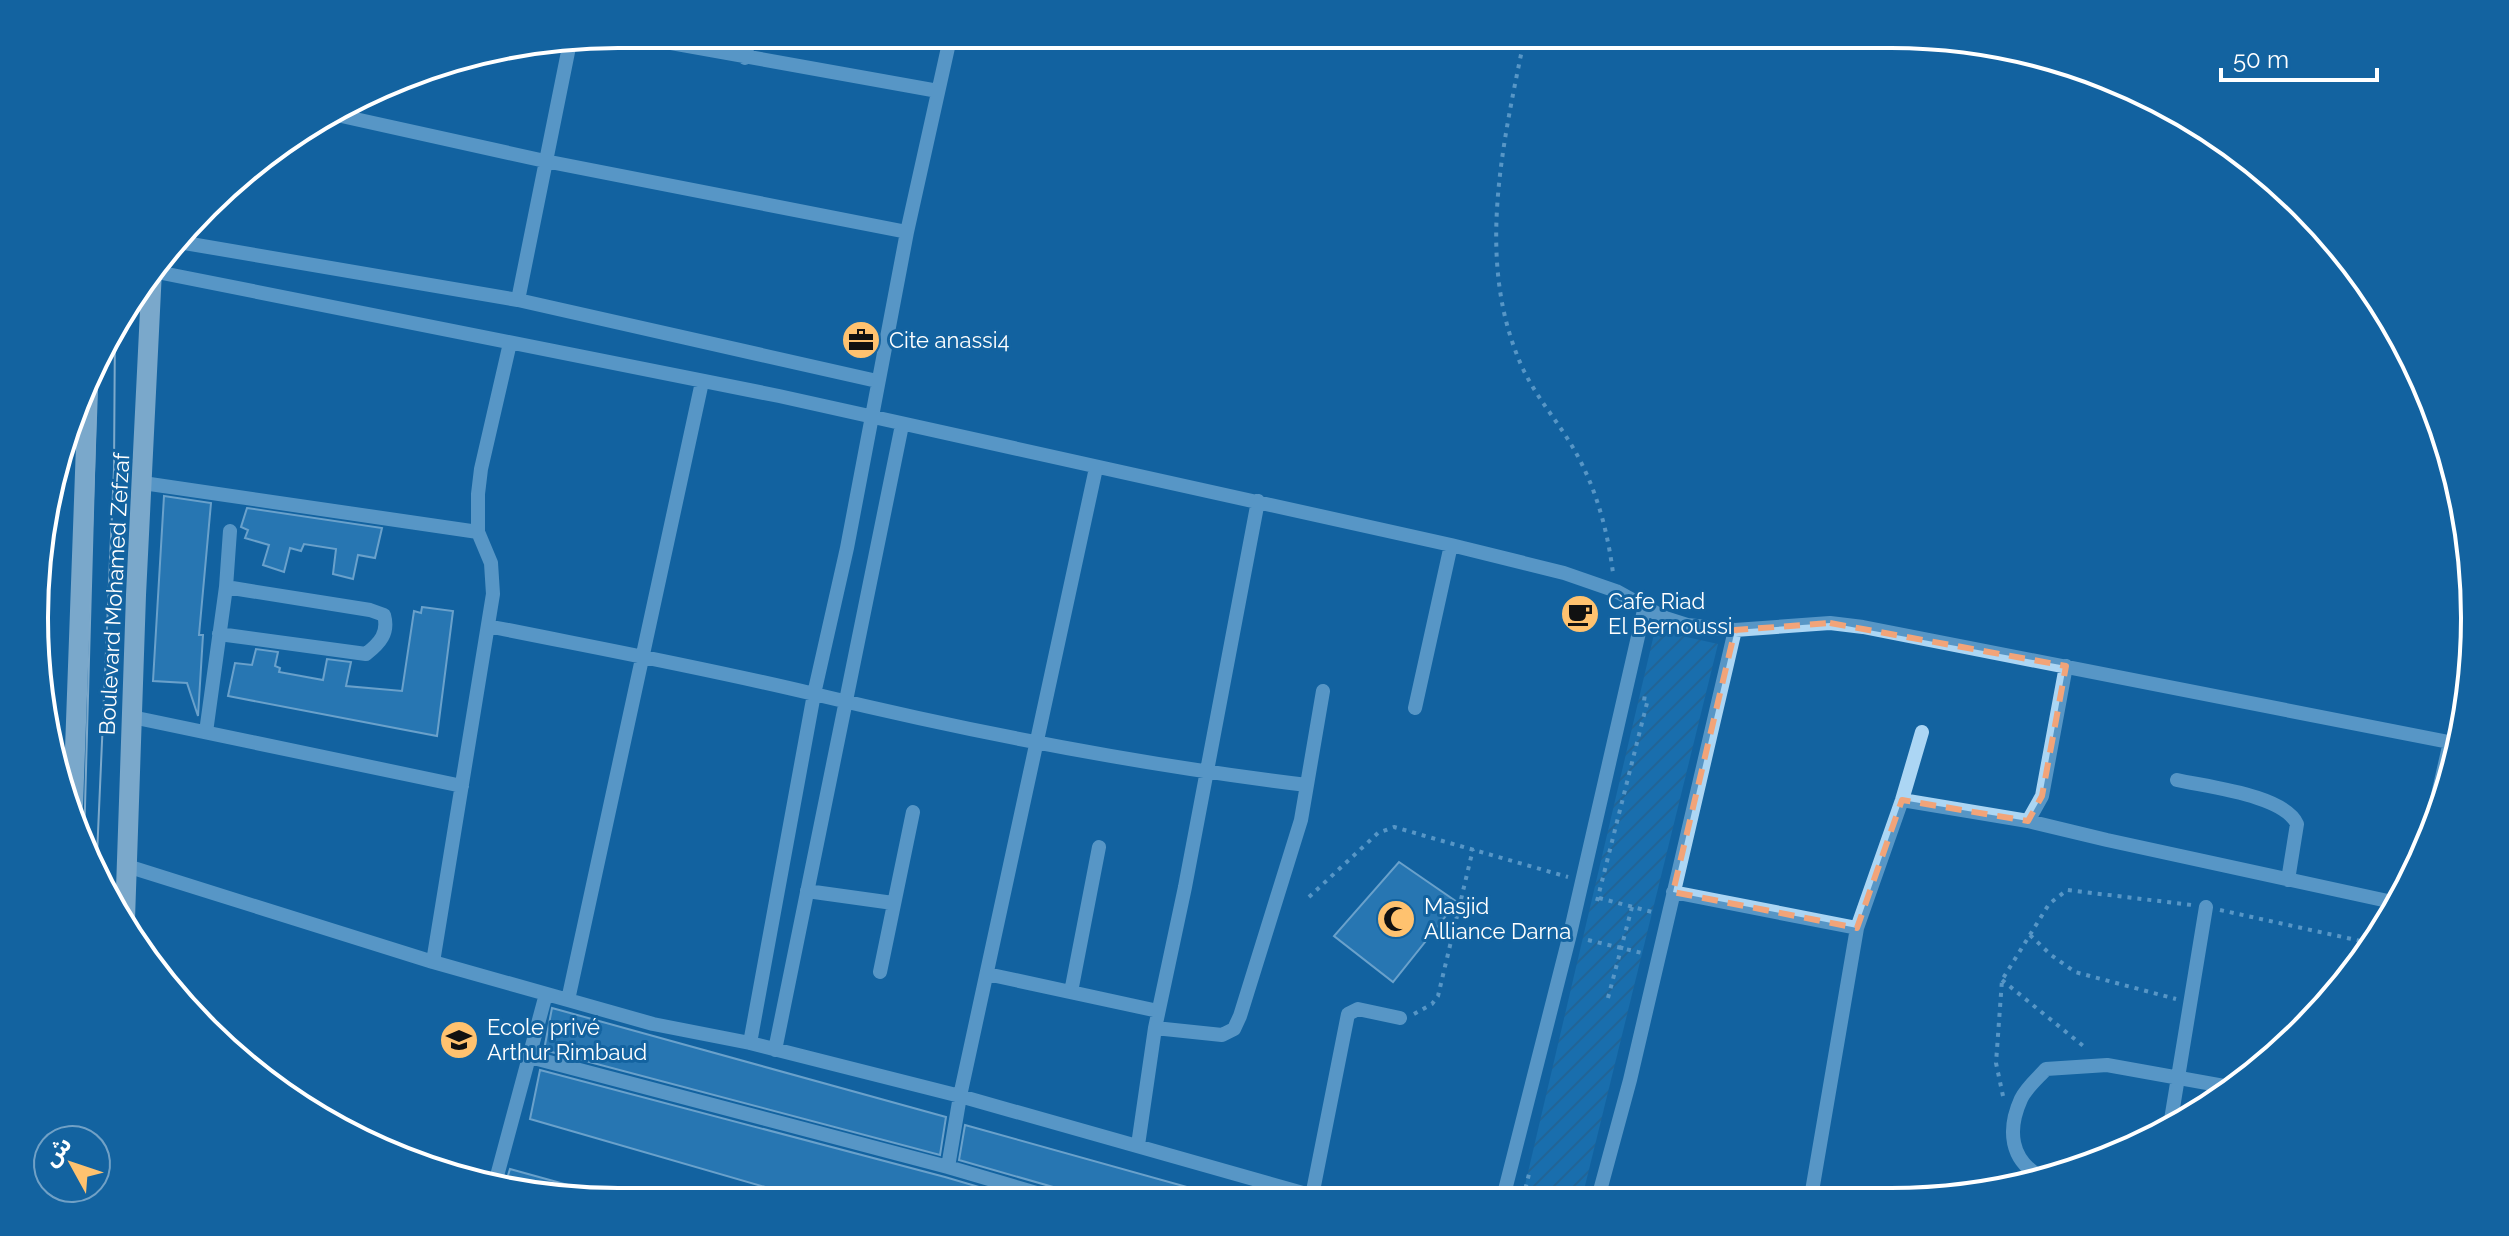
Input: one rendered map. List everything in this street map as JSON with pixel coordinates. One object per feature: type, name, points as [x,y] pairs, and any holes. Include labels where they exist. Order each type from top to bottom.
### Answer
[{"type":"main road","name":"Boulevard Mohamed Zefzaf","points":[[126,905],[151,291]]},
{"type":"main road","name":"Boulevard Mohamed Zefzaf","points":[[66,756],[79,434]]},
{"type":"street","points":[[693,48],[938,91]]},
{"type":"street","points":[[745,58],[747,48]]},
{"type":"street","points":[[750,1043],[814,694],[847,548],[907,232],[948,48]]},
{"type":"street","points":[[518,300],[568,50]]},
{"type":"street","points":[[346,117],[545,161],[907,232]]},
{"type":"street","points":[[188,244],[518,300],[877,381]]},
{"type":"street","points":[[164,273],[870,417],[1451,545],[1564,573],[1616,591],[1665,618],[1687,625],[1735,630],[1830,623],[2447,741]]},
{"type":"street","points":[[433,962],[493,594],[491,563],[478,532],[481,469],[510,343]]},
{"type":"street","points":[[568,1000],[702,382]]},
{"type":"street","points":[[775,1050],[902,425]]},
{"type":"street","points":[[948,1167],[960,1096],[1096,468]]},
{"type":"street","points":[[143,483],[478,532]]},
{"type":"street","points":[[1138,1145],[1158,1011],[1258,501]]},
{"type":"street","points":[[206,732],[226,587],[230,531]]},
{"type":"street","points":[[1415,708],[1451,545]]},
{"type":"street","points":[[219,634],[366,654],[380,644],[387,626],[384,615],[370,610],[226,587]]},
{"type":"street","points":[[1505,1188],[1582,881],[1645,606]]},
{"type":"street","points":[[488,626],[1037,741],[1206,773],[1307,785]]},
{"type":"street","points":[[1601,1188],[1630,1080],[1735,630]]},
{"type":"street","points":[[2028,821],[2042,796],[2066,666]]},
{"type":"street","points":[[1155,1028],[1222,1035],[1234,1029],[1301,820],[1323,691]]},
{"type":"street","points":[[132,717],[462,786]]},
{"type":"street","points":[[1813,1188],[1857,928],[1902,800],[1922,732]]},
{"type":"street","points":[[2177,780],[2257,798],[2286,810],[2297,824],[2288,880]]},
{"type":"street","points":[[1902,800],[2028,821],[2386,901]]},
{"type":"street","points":[[880,972],[913,812]]},
{"type":"street","points":[[1071,992],[1099,847]]},
{"type":"street","points":[[127,866],[433,962],[653,1024],[750,1043],[960,1096],[1287,1188]]},
{"type":"street","points":[[807,891],[893,903]]},
{"type":"street","points":[[1673,892],[1857,928]]},
{"type":"street","points":[[2172,1114],[2206,907]]},
{"type":"street","points":[[987,974],[1158,1011]]},
{"type":"street","points":[[497,1175],[546,994]]},
{"type":"street","points":[[1319,1188],[1348,1014],[1358,1009],[1400,1018]]},
{"type":"street","points":[[530,1057],[1020,1188]]},
{"type":"street","points":[[2033,1170],[2017,1157],[2012,1134],[2021,1097],[2046,1069],[2107,1065],[2218,1085]]},
{"type":"path","points":[[1523,48],[1498,178],[1497,245],[1502,299],[1510,338],[1525,372],[1588,474],[1611,551],[1616,591]]},
{"type":"path","points":[[1309,897],[1386,829],[1403,829],[1601,886]]},
{"type":"path","points":[[1400,1018],[1424,1010],[1438,996],[1473,849]]},
{"type":"path","points":[[2012,1134],[1996,1063],[2002,980],[2049,904],[2067,890],[2206,907],[2361,941]]},
{"type":"path","points":[[1598,898],[1654,912]]},
{"type":"path","points":[[1608,998],[1632,907]]},
{"type":"path","points":[[2030,935],[2075,972],[2190,1002]]},
{"type":"path","points":[[1588,940],[1645,954]]},
{"type":"path","points":[[2002,980],[2107,1065]]},
{"type":"highlighted area","points":[[1830,623],[2066,666],[2042,796],[2028,821],[1902,800],[1857,928],[1673,892],[1735,630]]},
{"type":"shaded area","points":[[1655,630],[1718,644],[1584,1188],[1524,1188]]},
{"type":"building","points":[[164,496],[211,503],[199,635],[203,635],[198,716],[187,683],[153,681]]},
{"type":"building","points":[[247,508],[382,528],[375,558],[358,555],[353,579],[333,574],[336,549],[304,544],[301,551],[290,548],[284,572],[263,565],[269,545],[245,538],[248,530],[241,527]]},
{"type":"building","points":[[422,607],[453,611],[437,736],[228,696],[235,663],[252,665],[256,649],[278,652],[275,666],[280,668],[279,672],[323,680],[327,659],[351,662],[346,686],[402,691],[414,611],[421,613]]},
{"type":"building","name":"Masjid Alliance Darna","points":[[1399,862],[1457,902],[1393,982],[1334,936]]},
{"type":"building","points":[[552,1008],[946,1117],[940,1155],[544,1050]]},
{"type":"building","points":[[540,1070],[982,1188],[769,1188],[530,1119]]},
{"type":"building","points":[[965,1125],[1191,1188],[1057,1188],[959,1160]]},
{"type":"building","points":[[510,1169],[571,1186],[544,1183],[507,1177]]},
{"type":"tram line","points":[[97,849],[114,469],[115,351]]},
{"type":"tram line","points":[[85,819],[96,389]]},
{"type":"place","name":"Cite anassi4","points":[[861,340]]},
{"type":"place","name":"Cafe Riad El Bernoussi","points":[[1580,614]]},
{"type":"place","name":"Masjid Alliance Darna","points":[[1396,919]]},
{"type":"place","name":"Ecole privé Arthur Rimbaud","points":[[459,1040]]}]
